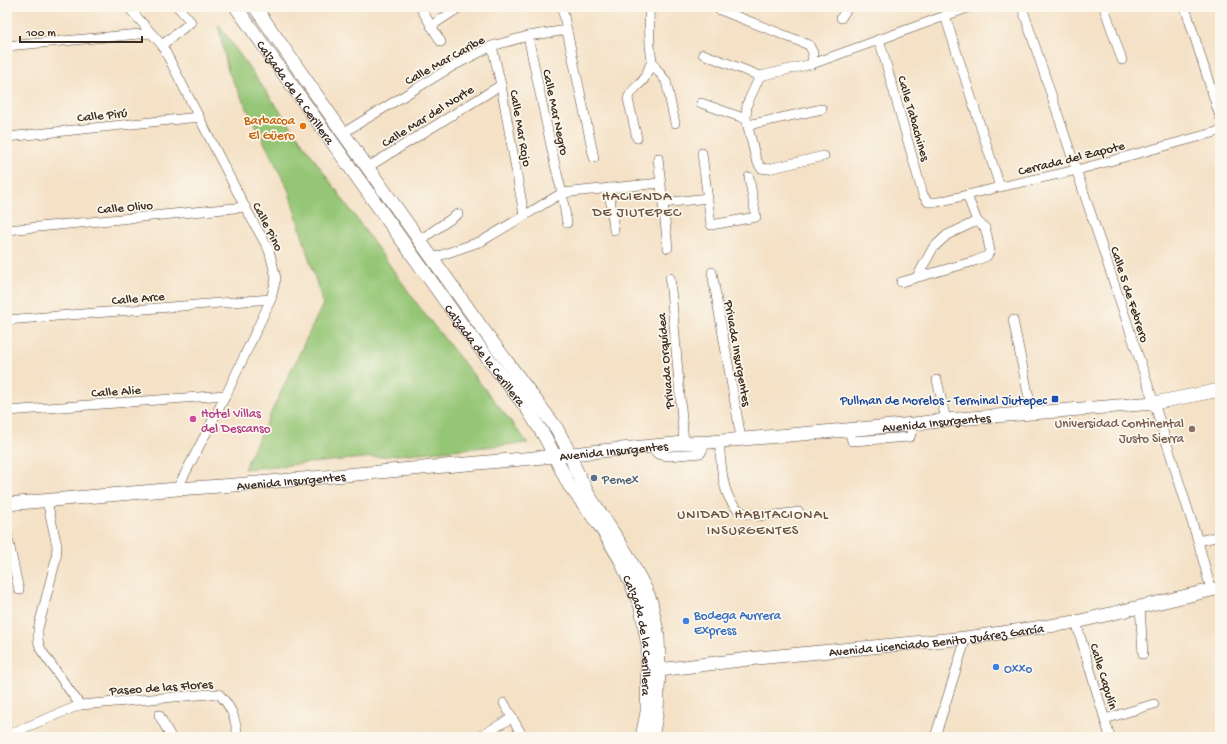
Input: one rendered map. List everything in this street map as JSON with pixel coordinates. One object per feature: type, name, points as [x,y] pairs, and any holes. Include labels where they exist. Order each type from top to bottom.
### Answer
[{"type":"main road","name":"Calzada de la Cerillera","points":[[236,7],[463,326],[528,410],[545,437],[569,485],[600,526],[620,559],[640,607],[653,671]]},
{"type":"main road","name":"Calzada de la Cerillera","points":[[255,7],[343,134],[557,430],[570,454],[588,494],[622,544],[651,602],[658,636],[653,671],[652,737]]},
{"type":"main road","name":"Avenida Insurgentes","points":[[7,504],[235,485],[684,443],[1154,403],[1220,390]]},
{"type":"main road","name":"Avenida Licenciado Benito Juárez García","points":[[653,671],[757,658],[966,638],[1076,622],[1216,589]]},
{"type":"main road","name":"Calzada de la Cerillera","points":[[642,737],[652,711]]},
{"type":"street","name":"Calle Pino","points":[[128,7],[162,45],[245,207],[269,250],[276,278],[271,299],[226,395],[177,489]]},
{"type":"street","points":[[162,45],[191,22],[178,7]]},
{"type":"street","points":[[420,7],[441,42]]},
{"type":"street","points":[[431,26],[460,7]]},
{"type":"street","points":[[562,7],[594,158]]},
{"type":"street","points":[[649,7],[652,61],[666,81],[675,123]]},
{"type":"street","points":[[841,18],[848,7]]},
{"type":"street","points":[[703,54],[760,76],[812,64],[970,7]]},
{"type":"street","name":"Calle 5 de Febrero","points":[[1022,7],[1154,403],[1198,541],[1216,589]]},
{"type":"street","points":[[1104,7],[1122,60]]},
{"type":"street","points":[[1185,7],[1220,117]]},
{"type":"street","points":[[718,10],[809,45],[813,53],[812,64]]},
{"type":"street","points":[[945,16],[1000,187]]},
{"type":"street","name":"Calle Mar Caribe","points":[[343,134],[453,66],[492,46],[528,36],[567,30]]},
{"type":"street","points":[[7,46],[151,33]]},
{"type":"street","name":"Calle Mar Negro","points":[[528,36],[562,193],[567,224]]},
{"type":"street","name":"Calle Tabachines","points":[[879,39],[923,195],[928,202]]},
{"type":"street","name":"Calle Mar Rojo","points":[[492,46],[501,85],[524,216]]},
{"type":"street","points":[[637,138],[628,99],[629,93],[640,84],[652,61]]},
{"type":"street","points":[[760,76],[747,104],[747,122],[756,159],[761,168],[768,169],[824,156]]},
{"type":"street","name":"Calle Mar del Norte","points":[[368,167],[501,85]]},
{"type":"street","points":[[701,103],[747,122],[822,109]]},
{"type":"street","name":"Calle Pirú","points":[[7,137],[199,117]]},
{"type":"street","name":"Cerrada del Zapote","points":[[928,202],[938,202],[1077,170],[1220,131]]},
{"type":"street","points":[[702,153],[711,225],[756,217],[749,177]]},
{"type":"street","points":[[658,158],[668,248]]},
{"type":"street","points":[[433,258],[482,241],[562,193],[660,182]]},
{"type":"street","points":[[609,188],[614,230]]},
{"type":"street","points":[[901,282],[975,261],[987,256],[990,251],[985,228],[977,221],[967,195]]},
{"type":"street","points":[[663,203],[708,198]]},
{"type":"street","name":"Calle Olivo","points":[[7,230],[245,207]]},
{"type":"street","points":[[420,240],[458,214]]},
{"type":"street","points":[[918,277],[932,248],[947,235],[977,221]]},
{"type":"street","points":[[926,260],[937,271]]},
{"type":"street","name":"Privada Insurgentes","points":[[712,272],[741,438]]},
{"type":"street","name":"Privada Orquídea","points":[[670,278],[684,443]]},
{"type":"street","name":"Calle Arce","points":[[7,320],[271,299]]},
{"type":"street","points":[[1013,320],[1032,413]]},
{"type":"street","points":[[937,380],[946,420]]},
{"type":"street","name":"Calle Alie","points":[[7,411],[226,395]]},
{"type":"street","points":[[719,441],[725,490],[731,503],[744,513],[753,515],[774,515],[799,512]]},
{"type":"street","points":[[652,446],[658,454],[669,456],[701,453],[706,442]]},
{"type":"street","points":[[7,735],[80,705],[41,650],[38,640],[38,629],[56,559],[57,546],[47,501]]},
{"type":"street","points":[[7,534],[19,590]]},
{"type":"street","points":[[1198,541],[1220,536]]},
{"type":"street","points":[[1140,607],[1143,654]]},
{"type":"street","name":"Calle Capulín","points":[[1076,622],[1110,737]]},
{"type":"street","points":[[935,737],[966,638]]},
{"type":"street","name":"Paseo de las Flores","points":[[80,705],[219,694],[229,705],[233,714],[238,737]]},
{"type":"street","points":[[504,703],[522,737]]},
{"type":"street","points":[[1105,719],[1154,704]]},
{"type":"street","points":[[159,715],[170,737]]},
{"type":"street","points":[[478,737],[512,718]]},
{"type":"green space","points":[[218,24],[423,312],[528,443],[244,469],[323,304],[288,189],[228,71]]},
{"type":"place","name":"Barbacoa El Güero","points":[[303,126]]},
{"type":"place","name":"Pullman de Morelos - Terminal Jiutepec","points":[[1055,399]]},
{"type":"place","name":"Hotel Villas del Descanso","points":[[193,419]]},
{"type":"place","name":"Universidad Continental Justo Sierra","points":[[1192,429]]},
{"type":"place","name":"Pemex","points":[[594,478]]},
{"type":"place","name":"Bodega Aurrera Express","points":[[686,621]]},
{"type":"place","name":"Oxxo","points":[[996,667]]},
{"type":"district","name":"HACIENDA DE JIUTEPEC","points":[[637,204]]},
{"type":"district","name":"UNIDAD HABITACIONAL INSURGENTES","points":[[753,522]]}]
